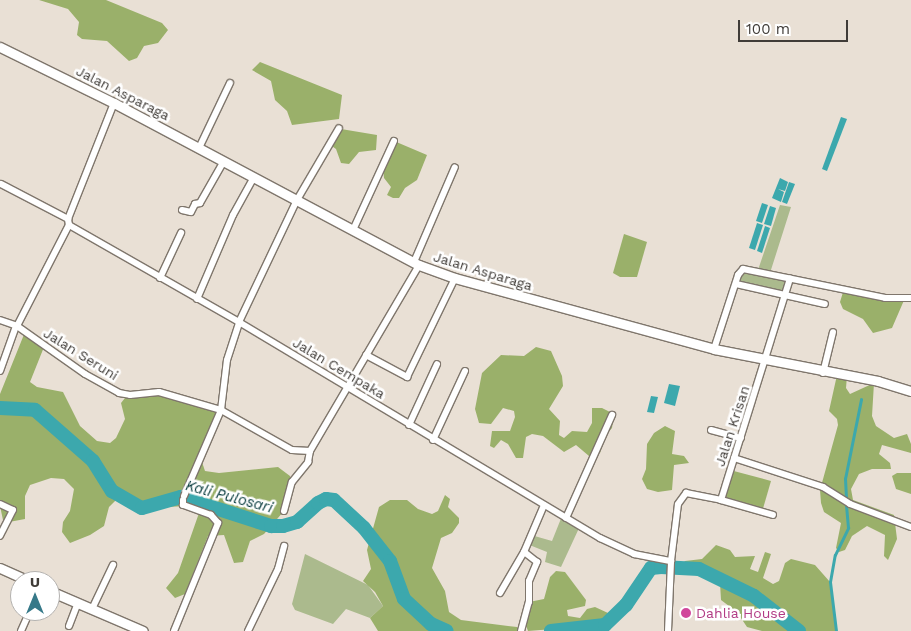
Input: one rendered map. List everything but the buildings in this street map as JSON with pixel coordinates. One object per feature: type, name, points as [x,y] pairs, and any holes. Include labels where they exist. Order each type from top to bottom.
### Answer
[{"type":"street","name":"Jalan Asparaga","points":[[0,47],[114,103],[417,263],[455,278],[714,349],[823,373],[878,381],[911,391]]},
{"type":"street","points":[[199,148],[230,83]]},
{"type":"street","points":[[0,371],[16,326],[68,222],[114,103]]},
{"type":"street","points":[[174,631],[218,523],[211,515],[183,505],[184,498],[221,410],[227,360],[240,322],[297,200],[339,128]]},
{"type":"street","points":[[353,230],[394,141]]},
{"type":"street","points":[[182,210],[190,213],[200,203],[224,161]]},
{"type":"street","points":[[284,511],[292,482],[308,462],[310,452],[317,444],[417,263],[455,167]]},
{"type":"street","points":[[197,299],[233,215],[254,177]]},
{"type":"street","name":"Jalan Cempaka","points":[[1,184],[160,278],[240,322],[433,440],[566,518],[621,549],[670,567]]},
{"type":"street","points":[[160,278],[181,233]]},
{"type":"street","points":[[714,349],[740,271],[747,268],[885,298],[911,298]]},
{"type":"street","points":[[366,355],[407,377],[455,278]]},
{"type":"street","name":"Jalan Krisan","points":[[721,500],[766,361],[790,278]]},
{"type":"street","points":[[736,284],[824,304]]},
{"type":"street","name":"Jalan Seruni","points":[[0,320],[16,326],[85,374],[119,393],[130,395],[159,392],[221,410],[292,450],[310,452]]},
{"type":"street","points":[[823,373],[833,332]]},
{"type":"street","points":[[409,425],[437,364]]},
{"type":"street","points":[[433,440],[465,371]]},
{"type":"street","points":[[566,518],[612,415]]},
{"type":"street","points":[[711,430],[741,438]]},
{"type":"street","points":[[734,458],[823,487],[850,504],[911,527]]},
{"type":"street","points":[[668,631],[670,567],[681,496],[695,492],[773,515]]},
{"type":"street","points":[[0,504],[13,510],[0,536]]},
{"type":"street","points":[[500,593],[524,552],[544,505]]},
{"type":"street","points":[[248,631],[278,570],[284,546]]},
{"type":"street","points":[[521,631],[529,602],[529,581],[538,562],[524,552]]},
{"type":"street","points":[[92,609],[113,565]]},
{"type":"street","points":[[60,595],[143,631]]},
{"type":"street","points":[[69,626],[78,603]]},
{"type":"green space","points":[[39,0],[106,0],[162,23],[168,30],[158,43],[144,46],[137,58],[129,61],[107,41],[82,39],[77,35],[79,22],[68,9]]},
{"type":"green space","points":[[260,62],[342,95],[339,119],[292,125],[287,111],[275,100],[271,81],[252,70]]},
{"type":"green space","points":[[341,129],[377,135],[376,150],[359,152],[349,164],[341,163],[336,149],[329,144]]},
{"type":"green space","points":[[394,141],[427,155],[417,180],[405,188],[399,198],[387,195],[391,187],[384,178],[383,168]]},
{"type":"green space","points":[[780,205],[791,207],[770,273],[790,278],[785,295],[736,284],[740,271],[758,270]]},
{"type":"green space","points":[[624,234],[647,242],[637,277],[620,277],[613,273]]},
{"type":"green space","points":[[844,289],[905,298],[892,328],[873,333],[863,319],[843,309],[840,302]]},
{"type":"green space","points":[[25,332],[44,347],[30,382],[37,387],[63,392],[80,426],[97,441],[110,443],[116,438],[125,419],[121,403],[125,398],[152,393],[221,410],[201,459],[205,471],[219,473],[278,467],[290,476],[292,482],[284,511],[264,534],[250,541],[243,562],[234,563],[224,535],[208,536],[185,594],[175,598],[166,588],[178,573],[199,513],[188,506],[142,508],[120,496],[109,507],[104,526],[90,535],[70,543],[62,532],[63,522],[70,511],[74,489],[64,479],[51,478],[30,485],[25,496],[25,519],[9,522],[3,520],[0,506],[0,394]]},
{"type":"green space","points":[[536,347],[551,351],[562,376],[563,386],[549,409],[560,421],[559,435],[564,438],[572,431],[587,432],[592,423],[592,408],[602,408],[614,414],[612,428],[606,435],[600,453],[589,456],[576,445],[564,452],[543,436],[532,434],[526,437],[523,458],[516,458],[508,444],[501,440],[494,448],[490,446],[492,431],[510,431],[515,417],[514,411],[503,408],[491,424],[479,423],[475,409],[482,373],[501,355],[524,356]]},
{"type":"green space","points":[[837,375],[847,376],[846,388],[850,394],[874,383],[872,416],[876,426],[894,438],[907,434],[911,444],[911,453],[882,445],[879,454],[890,463],[891,469],[872,469],[859,474],[851,489],[853,500],[894,515],[897,539],[888,560],[884,556],[885,535],[867,526],[852,536],[845,550],[839,552],[836,548],[841,523],[824,512],[821,503],[820,490],[838,425],[837,419],[829,411]]},
{"type":"green space","points":[[665,426],[675,431],[672,454],[684,456],[689,463],[674,465],[672,490],[658,492],[647,489],[642,479],[646,469],[647,444],[654,433]]},
{"type":"green space","points":[[730,470],[771,481],[762,512],[721,500]]},
{"type":"green space","points":[[897,473],[911,473],[911,494],[896,489],[892,476]]},
{"type":"green space","points":[[445,495],[450,499],[448,507],[459,518],[459,523],[452,533],[441,538],[432,568],[445,591],[449,612],[461,620],[517,627],[520,631],[378,631],[370,618],[383,606],[375,592],[363,581],[371,569],[367,550],[379,507],[390,500],[407,500],[418,509],[432,514],[438,511]]},
{"type":"green space","points":[[562,516],[580,526],[561,567],[545,562],[547,552],[527,544],[531,535],[552,541]]},
{"type":"green space","points":[[716,545],[730,550],[735,557],[755,556],[750,569],[758,572],[765,552],[771,554],[763,578],[773,584],[779,581],[785,563],[791,559],[815,565],[830,582],[836,631],[762,631],[747,627],[737,612],[721,600],[720,583],[686,571],[682,565],[685,561],[702,559]]},
{"type":"green space","points":[[305,554],[368,585],[383,606],[370,618],[346,609],[333,624],[295,610],[292,604]]},
{"type":"green space","points":[[556,571],[565,572],[586,600],[585,606],[567,610],[568,616],[580,618],[587,609],[595,607],[608,613],[611,620],[605,625],[528,631],[524,620],[529,602],[544,599],[550,577]]},
{"type":"water","points":[[841,117],[847,119],[827,171],[822,169]]},
{"type":"water","points":[[780,178],[788,182],[785,191],[778,189],[784,192],[781,202],[772,198]]},
{"type":"water","points":[[789,182],[795,184],[787,204],[782,202]]},
{"type":"water","points":[[762,203],[768,205],[762,223],[756,221]]},
{"type":"water","points":[[770,206],[776,208],[771,226],[764,224]]},
{"type":"water","points":[[757,223],[763,225],[755,250],[749,248]]},
{"type":"water","points":[[765,226],[770,228],[762,253],[757,251]]},
{"type":"water","points":[[669,384],[680,386],[675,406],[664,403]]},
{"type":"water","points":[[651,396],[658,397],[654,413],[647,412]]},
{"type":"waterway","points":[[846,498],[845,479],[861,400]]},
{"type":"waterway","name":"Kali Pulosari","points":[[0,408],[35,410],[93,461],[112,491],[142,508],[181,497],[271,526],[283,526],[297,522],[318,503],[326,499],[334,500],[364,528],[390,561],[404,599],[431,624],[447,631]]},
{"type":"waterway","points":[[836,631],[830,582],[835,555],[848,528],[846,504]]},
{"type":"waterway","name":"Kali Pulosari","points":[[551,631],[605,625],[626,605],[651,568],[661,567],[699,569],[754,596],[799,631]]},
{"type":"place","name":"Dahlia House","points":[[686,613]]}]
